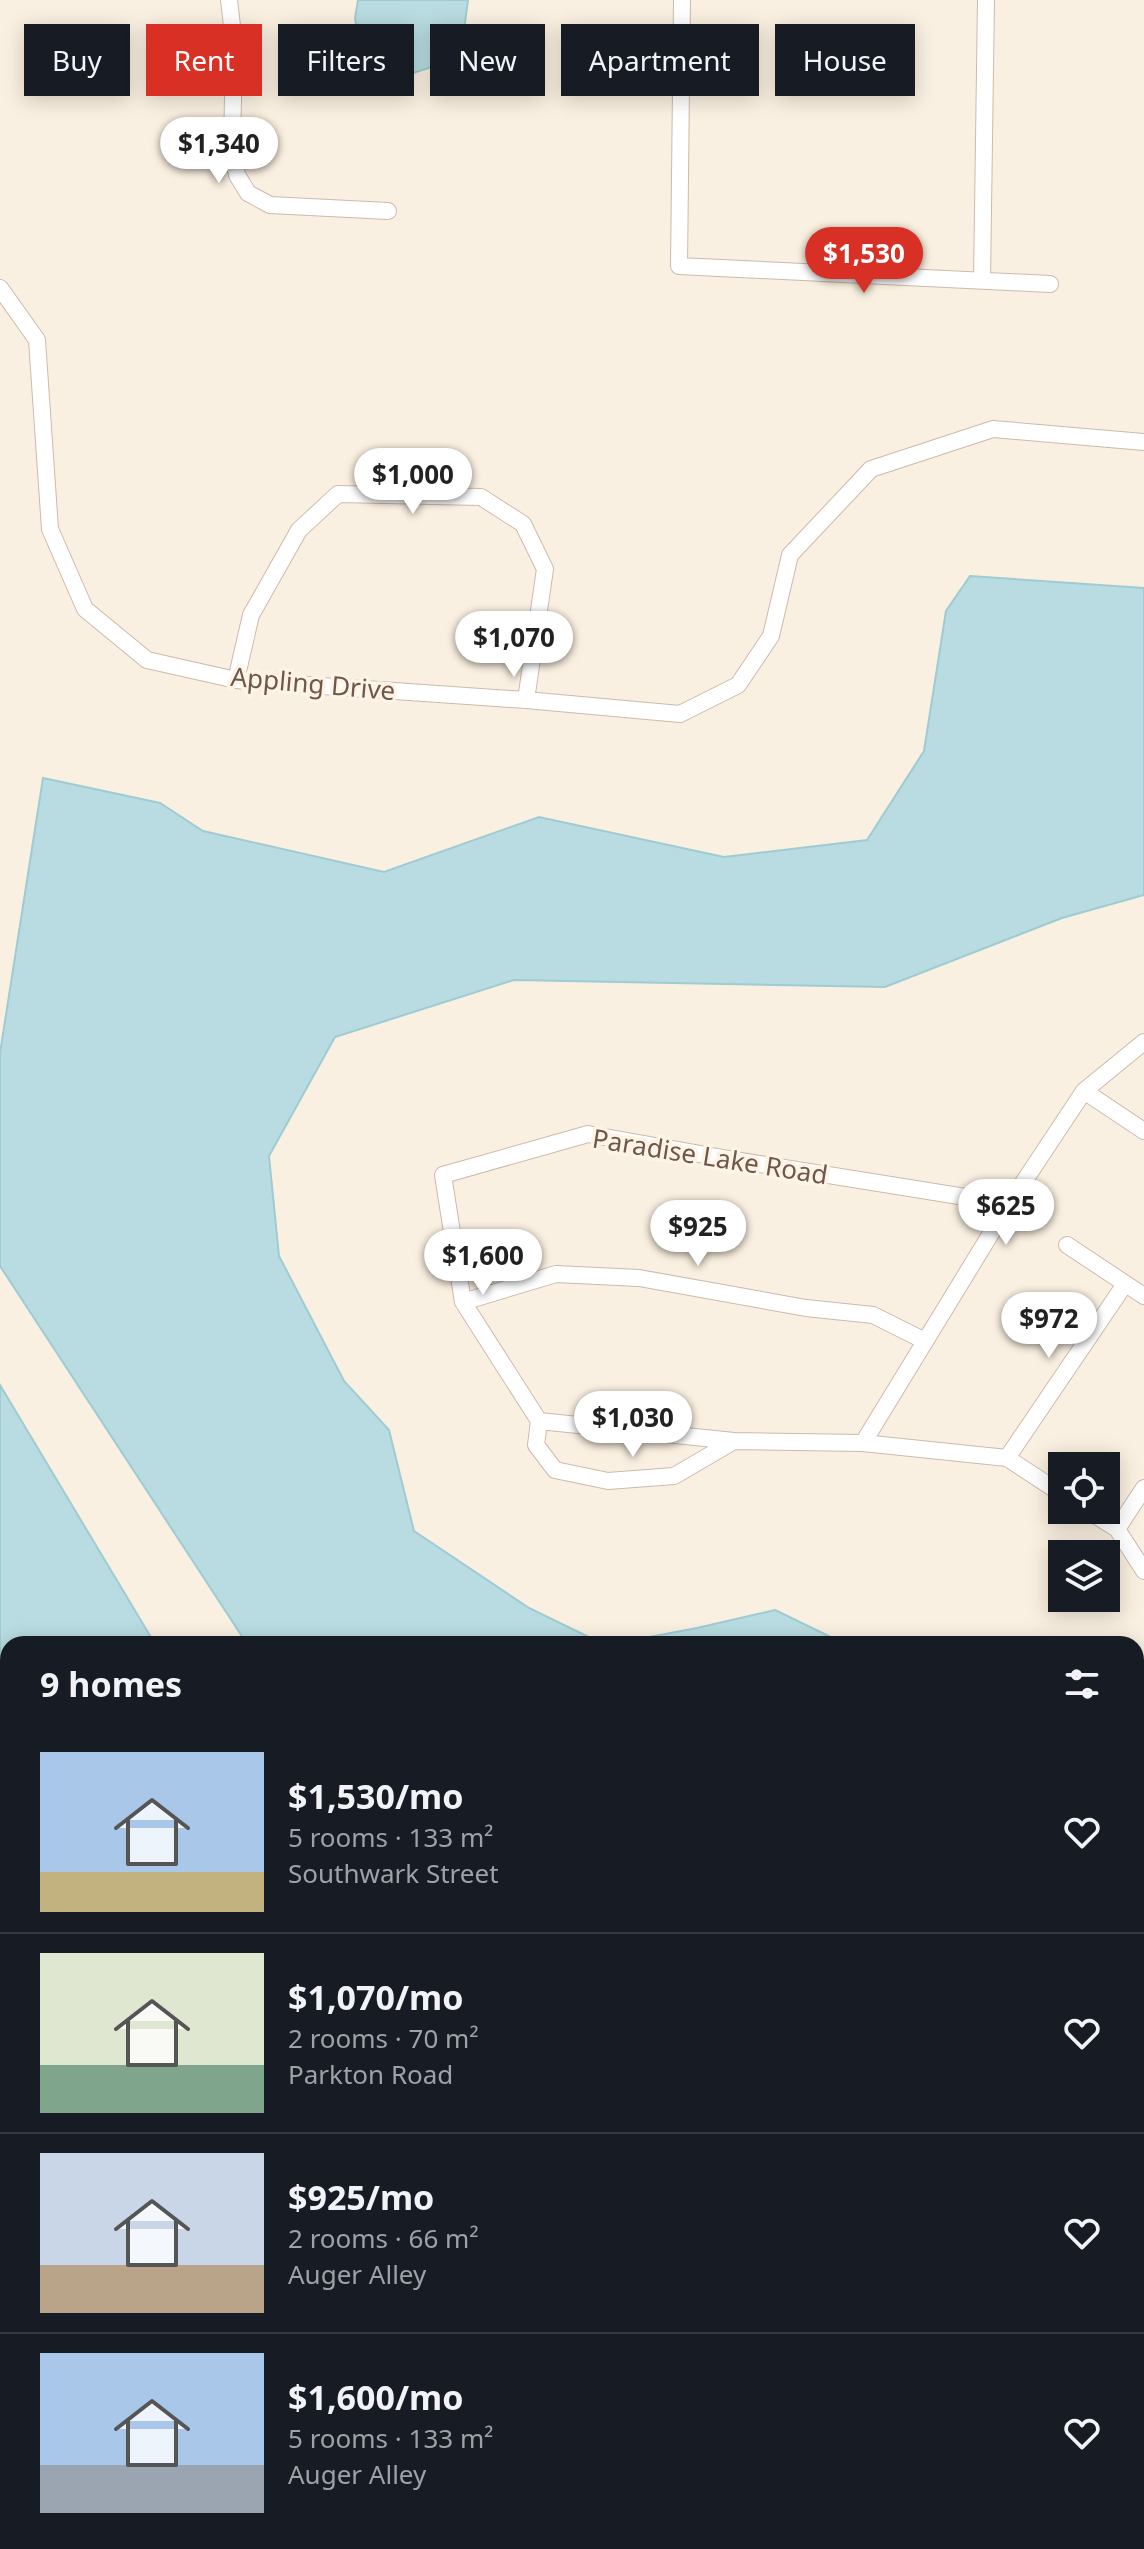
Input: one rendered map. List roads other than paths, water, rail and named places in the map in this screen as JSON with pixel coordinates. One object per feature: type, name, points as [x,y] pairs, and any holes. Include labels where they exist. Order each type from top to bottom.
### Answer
[{"type":"street","points":[[229,0],[234,43],[232,150],[237,175],[248,193],[270,205],[388,211]]},
{"type":"street","points":[[682,0],[679,266],[1050,284]]},
{"type":"street","points":[[982,280],[986,0]]},
{"type":"street","name":"Appling Drive","points":[[0,288],[37,340],[50,529],[85,609],[147,660],[236,680],[680,714],[738,685],[771,636],[790,555],[871,469],[993,429],[1144,442]]},
{"type":"street","points":[[236,680],[251,615],[299,530],[338,494],[481,497],[523,524],[545,569],[526,700]]},
{"type":"street","points":[[863,1443],[1009,1204],[1084,1091],[1144,1042]]},
{"type":"street","points":[[1084,1091],[1144,1131]]},
{"type":"street","name":"Paradise Lake Road","points":[[734,1441],[674,1476],[608,1481],[555,1470],[536,1445],[539,1421],[463,1302],[443,1175],[588,1134],[1009,1204]]},
{"type":"street","points":[[1067,1245],[1144,1296]]},
{"type":"street","points":[[463,1302],[556,1274],[639,1278],[806,1308],[873,1315],[925,1341]]},
{"type":"street","points":[[1007,1458],[1125,1284]]},
{"type":"street","points":[[539,1421],[734,1441],[863,1443],[1007,1458],[1048,1485]]},
{"type":"street","points":[[1117,1529],[1144,1488]]},
{"type":"street","points":[[1109,1524],[1117,1529],[1144,1571]]},
{"type":"water","points":[[358,0],[468,0],[465,24],[430,24],[430,68],[414,73],[414,24],[356,24]]},
{"type":"water","points":[[970,576],[1144,588],[1144,895],[1062,918],[885,987],[514,980],[335,1037],[269,1156],[279,1256],[344,1381],[389,1430],[414,1531],[529,1608],[587,1636],[242,1636],[0,1266],[0,1053],[43,778],[160,803],[203,831],[384,872],[539,817],[724,857],[867,840],[924,751],[946,611]]},
{"type":"water","points":[[0,1385],[150,1636],[0,1636]]},
{"type":"water","points":[[775,1610],[829,1636],[654,1636]]}]
